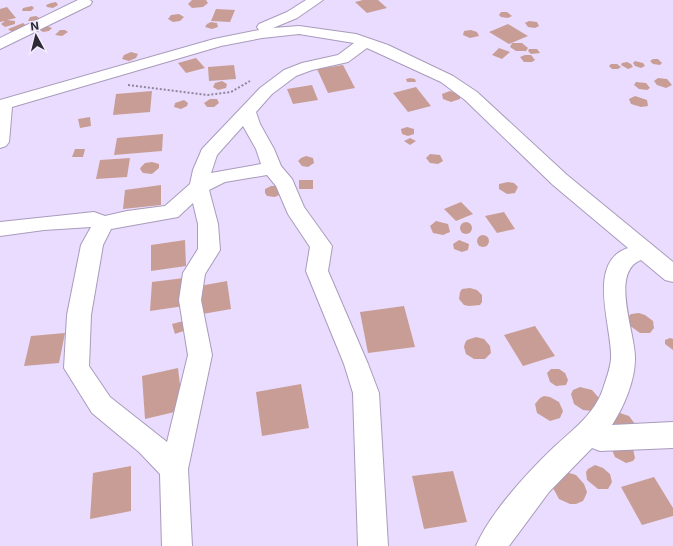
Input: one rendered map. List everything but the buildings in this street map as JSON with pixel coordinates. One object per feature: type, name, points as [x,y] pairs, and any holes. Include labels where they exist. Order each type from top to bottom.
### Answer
[{"type":"street","points":[[239,38],[292,15],[316,0]]},
{"type":"street","points":[[0,44],[84,2]]},
{"type":"street","points":[[0,142],[2,104],[219,42],[299,30],[329,33],[384,48],[447,79],[471,96],[560,180],[673,274]]},
{"type":"street","points":[[177,546],[174,469],[200,355],[190,300],[194,273],[209,250],[208,224],[199,187],[202,170],[208,153],[266,91],[290,73],[308,66],[343,59],[365,42]]},
{"type":"street","points":[[247,110],[251,124],[265,149],[272,168],[285,184],[295,209],[321,246],[317,271],[356,364],[366,393],[373,546]]},
{"type":"street","points":[[0,229],[44,222],[94,219],[103,224],[127,218],[171,212],[199,187],[220,176],[249,170],[272,168]]},
{"type":"street","points":[[103,224],[92,245],[79,315],[76,368],[101,405],[149,443],[174,469]]},
{"type":"street","points":[[491,546],[531,492],[557,463],[589,434],[610,405],[623,366],[623,337],[616,309],[614,278],[626,258],[645,250]]},
{"type":"street","points":[[589,434],[600,438],[673,435]]},
{"type":"path","points":[[107,75],[125,84],[208,95],[231,92],[255,79]]}]
